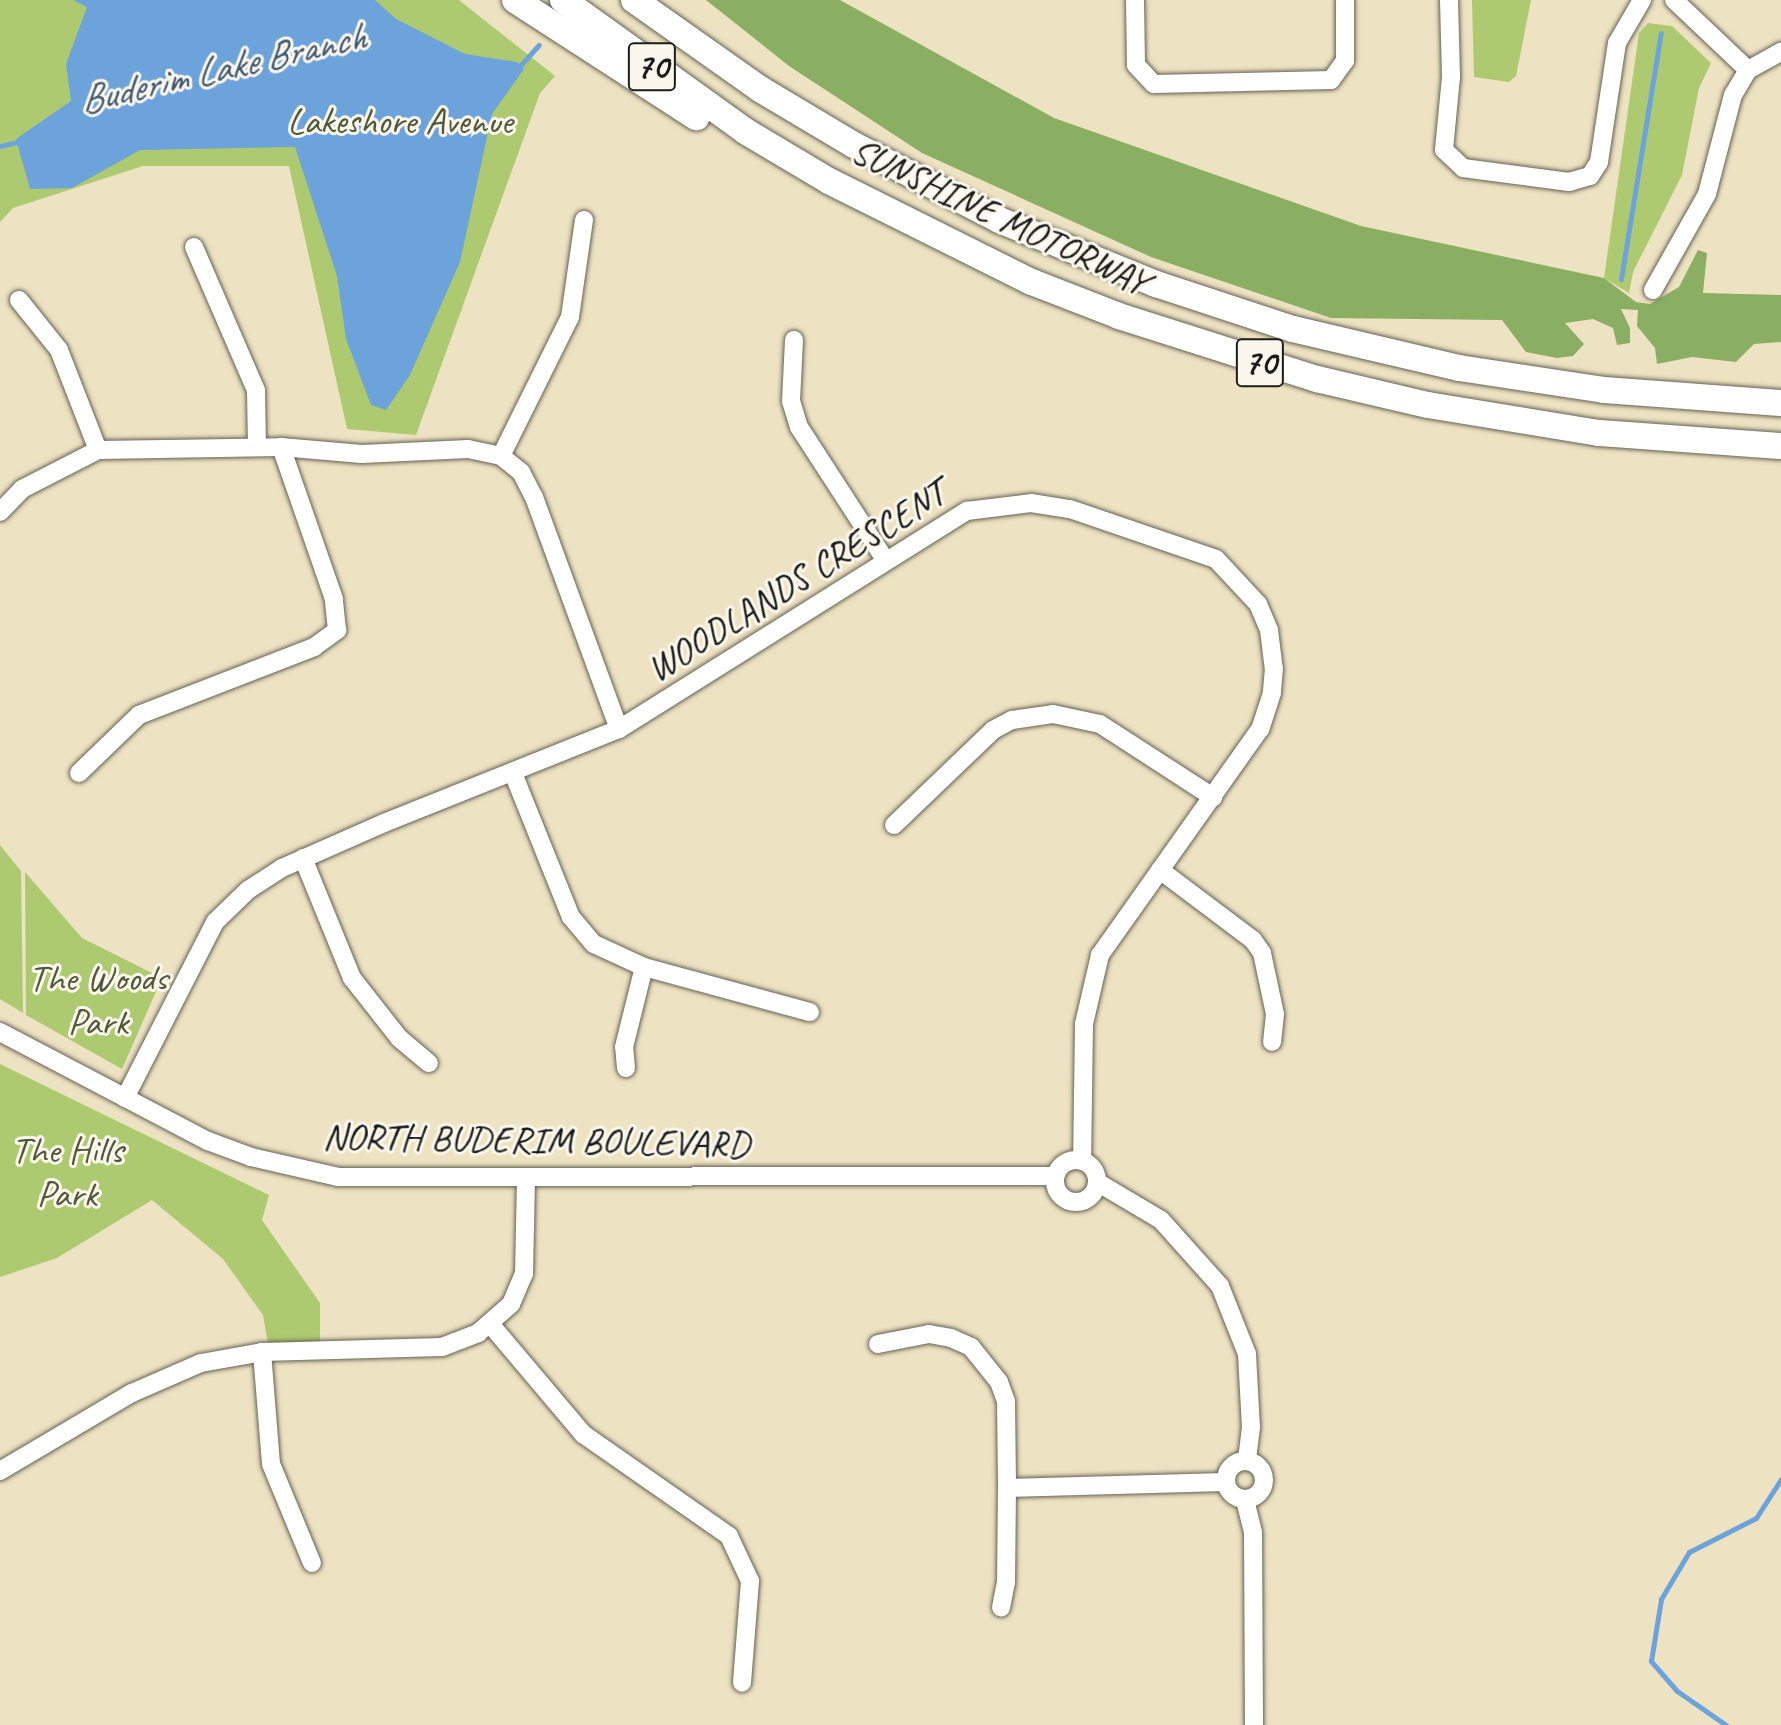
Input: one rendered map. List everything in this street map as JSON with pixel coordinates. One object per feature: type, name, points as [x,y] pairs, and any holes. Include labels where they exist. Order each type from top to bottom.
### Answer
[{"type":"highway","points":[[515,0],[714,127],[745,131]]},
{"type":"highway","name":"SUNSHINE MOTORWAY","points":[[563,0],[745,131],[936,237],[1119,316],[1331,383],[1428,405],[1599,433],[1781,446]]},
{"type":"highway","name":"SUNSHINE MOTORWAY","points":[[634,0],[760,89],[938,191],[1116,270],[1293,329],[1459,368],[1604,390],[1781,403]]},
{"type":"highway","points":[[665,0],[711,38],[914,163],[938,191]]},
{"type":"street","points":[[1135,0],[1136,65],[1154,84],[1331,80],[1345,61],[1345,0]]},
{"type":"street","points":[[1449,0],[1452,52],[1444,150],[1463,168],[1569,182],[1590,176],[1599,162],[1617,43],[1642,0]]},
{"type":"street","points":[[1674,0],[1748,70]]},
{"type":"street","points":[[1653,290],[1707,194],[1733,95],[1748,70],[1781,52]]},
{"type":"street","points":[[501,456],[570,317],[584,220]]},
{"type":"street","points":[[194,247],[256,390],[257,447]]},
{"type":"street","points":[[19,300],[59,350],[98,450]]},
{"type":"street","points":[[794,340],[791,401],[799,427],[884,558]]},
{"type":"street","points":[[79,773],[139,715],[314,647],[337,630],[334,599],[281,447]]},
{"type":"street","points":[[0,512],[22,489],[98,450],[281,447],[362,454],[468,449],[501,456],[521,472],[534,497],[619,729]]},
{"type":"street","name":"WOODLANDS CRESCENT","points":[[125,1098],[215,922],[248,890],[303,858],[619,729],[884,558],[967,511],[1019,503],[1070,509],[1216,559],[1258,604],[1269,630],[1274,668],[1272,693],[1260,729],[1100,955],[1084,1024],[1082,1161]]},
{"type":"street","points":[[894,825],[993,730],[1012,720],[1053,714],[1100,724],[1213,797]]},
{"type":"street","points":[[513,773],[571,917],[594,944],[644,967],[810,1012]]},
{"type":"street","points":[[303,858],[352,978],[399,1038],[429,1063]]},
{"type":"street","points":[[1160,870],[1262,953],[1275,1014],[1272,1042]]},
{"type":"street","points":[[626,1068],[624,1047],[644,967]]},
{"type":"street","name":"NORTH BUDERIM BOULEVARD","points":[[0,1032],[208,1141],[302,1171],[375,1180],[1055,1176]]},
{"type":"street","points":[[1097,1182],[1089,1197],[1073,1202],[1058,1193],[1055,1176],[1067,1162],[1082,1161],[1091,1167],[1097,1182],[1161,1220],[1220,1286],[1247,1354],[1247,1461]]},
{"type":"street","points":[[0,1471],[155,1380],[201,1363],[262,1352],[442,1347],[491,1325],[511,1304],[524,1274],[526,1179]]},
{"type":"street","points":[[491,1325],[583,1434],[729,1536],[750,1581],[742,1683]]},
{"type":"street","points":[[878,1344],[940,1336],[971,1347],[988,1362],[1006,1401],[1006,1582],[1001,1608]]},
{"type":"street","points":[[262,1352],[271,1464],[312,1563]]},
{"type":"street","points":[[1247,1461],[1262,1470],[1265,1481],[1256,1496],[1245,1500],[1230,1493],[1225,1482],[1229,1469],[1247,1461]]},
{"type":"street","points":[[1007,1488],[1225,1482]]},
{"type":"street","points":[[1245,1500],[1253,1533],[1254,1725]]},
{"type":"green space","name":"Lakeshore Avenue","points":[[0,0],[459,0],[555,76],[540,93],[416,435],[347,429],[289,166],[143,166],[13,208],[0,222]]},
{"type":"green space","points":[[706,0],[840,0],[1054,118],[1361,226],[1604,278],[1636,302],[1650,304],[1679,287],[1698,250],[1707,253],[1703,293],[1781,295],[1781,342],[1754,344],[1736,362],[1692,357],[1657,364],[1655,348],[1637,326],[1638,310],[1621,309],[1630,328],[1630,343],[1617,345],[1613,328],[1593,319],[1565,323],[1584,344],[1573,356],[1557,358],[1526,352],[1502,320],[1331,318],[1151,257],[922,153],[789,66]]},
{"type":"green space","points":[[1472,0],[1531,0],[1516,76],[1509,82],[1474,77]]},
{"type":"green space","points":[[1648,23],[1672,26],[1711,63],[1699,88],[1682,175],[1633,272],[1629,293],[1604,278],[1639,33]]},
{"type":"green space","points":[[0,845],[21,871],[23,1013],[0,999]]},
{"type":"green space","name":"The Woods Park","points":[[25,872],[82,938],[162,978],[122,1069],[26,1015]]},
{"type":"green space","name":"The Hills Park","points":[[0,1064],[269,1195],[262,1220],[320,1303],[320,1344],[268,1344],[263,1315],[223,1259],[152,1200],[57,1258],[0,1277]]},
{"type":"water","name":"Lakeshore Avenue","points":[[73,0],[375,0],[396,19],[465,54],[517,62],[524,69],[492,114],[460,262],[410,375],[386,410],[371,405],[346,339],[337,276],[295,147],[140,150],[72,188],[30,189],[16,139],[71,101],[66,64],[87,7]]},
{"type":"waterway","points":[[1621,279],[1661,33]]},
{"type":"waterway","name":"Buderim Lake Branch","points":[[518,68],[539,45]]},
{"type":"waterway","name":"Buderim Lake Branch","points":[[0,146],[22,141]]},
{"type":"waterway","points":[[1726,1725],[1677,1691],[1651,1661],[1661,1599],[1689,1552],[1756,1518],[1781,1479]]}]
